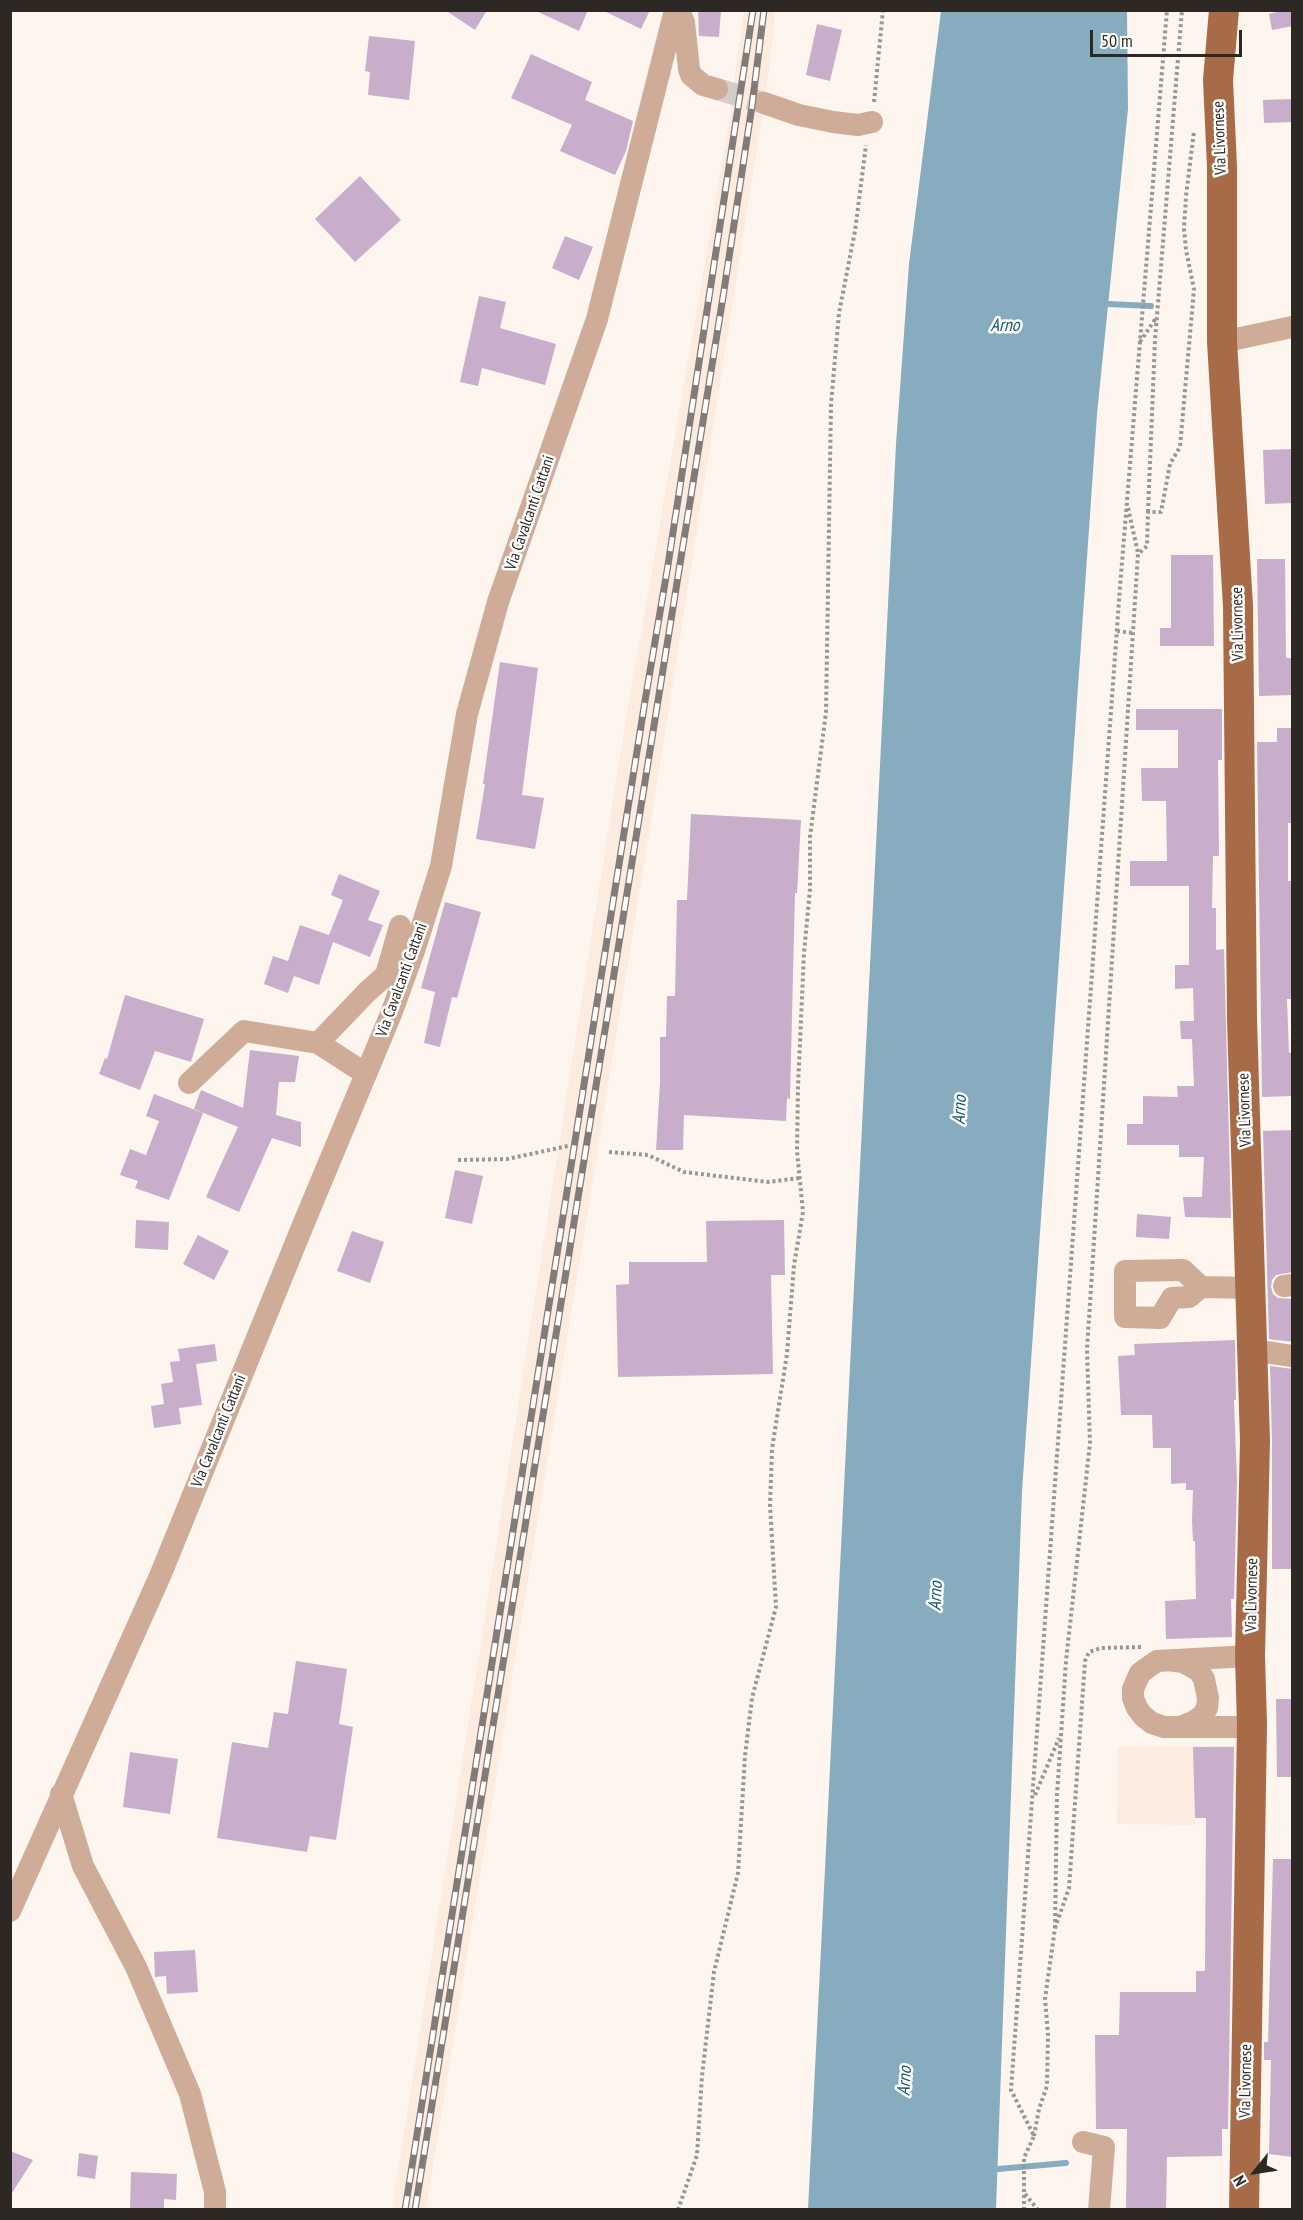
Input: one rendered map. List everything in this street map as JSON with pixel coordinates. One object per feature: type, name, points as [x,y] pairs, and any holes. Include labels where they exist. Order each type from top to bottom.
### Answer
[{"type":"main road","name":"Via Livornese","points":[[1224,10],[1218,80],[1222,167],[1222,342],[1238,606],[1242,1019],[1255,1441],[1250,1656],[1252,1725],[1244,2210]]},
{"type":"street","points":[[676,10],[684,22],[691,75],[703,85],[717,89]]},
{"type":"street","name":"Via Cavalcanti Cattani","points":[[10,1911],[160,1575],[391,1014],[441,866],[467,714],[498,602],[597,319],[676,10]]},
{"type":"street","points":[[764,103],[799,115],[833,122],[858,125],[872,122]]},
{"type":"street","points":[[1222,342],[1293,327]]},
{"type":"street","points":[[318,1043],[366,992],[386,975],[400,926]]},
{"type":"street","points":[[189,1083],[244,1031],[318,1043],[366,1074]]},
{"type":"street","points":[[1201,1287],[1250,1288]]},
{"type":"street","points":[[1252,1350],[1293,1356]]},
{"type":"street","points":[[1250,1656],[1164,1661],[1147,1666],[1140,1673],[1133,1689],[1133,1698],[1137,1708],[1152,1723],[1175,1728],[1252,1725]]},
{"type":"street","points":[[1164,1661],[1183,1662],[1198,1671],[1208,1689],[1207,1708],[1202,1716],[1193,1722],[1175,1728]]},
{"type":"street","points":[[61,1794],[84,1866],[136,1967],[190,2094],[215,2192],[215,2210]]},
{"type":"street","points":[[1083,2142],[1104,2147],[1099,2210]]},
{"type":"path","points":[[678,2210],[697,2155],[702,2076],[714,1972],[738,1873],[745,1756],[752,1698],[776,1607],[770,1506],[772,1449],[787,1354],[794,1265],[803,1212],[797,1151],[798,1087],[804,953],[810,889],[810,837],[826,712],[831,404],[839,313],[855,231],[867,139],[872,122],[884,10]]},
{"type":"path","points":[[1034,2136],[1011,2090],[1034,1799],[1117,632],[1167,10]]},
{"type":"path","points":[[1138,554],[1147,546],[1157,318],[1182,10]]},
{"type":"path","points":[[1148,512],[1161,512],[1170,464],[1180,447],[1194,289],[1184,229],[1194,122]]},
{"type":"path","points":[[1140,342],[1157,318]]},
{"type":"path","points":[[1024,2210],[1024,2158],[1034,2136],[1039,2109],[1047,2086],[1048,2034],[1045,1999],[1055,1928],[1057,1795],[1061,1735],[1066,1661],[1090,1443],[1087,1350],[1138,554],[1127,502]]},
{"type":"path","points":[[1117,632],[1133,633]]},
{"type":"path","points":[[458,1160],[507,1160],[568,1146]]},
{"type":"path","points":[[609,1152],[648,1155],[684,1172],[768,1182],[800,1178]]},
{"type":"path","points":[[1055,1928],[1070,1888],[1085,1661],[1089,1652],[1101,1647],[1128,1645],[1154,1648],[1164,1661]]},
{"type":"path","points":[[1034,1799],[1061,1735]]},
{"type":"path","points":[[1024,2193],[1038,2210]]},
{"type":"shaded area","points":[[744,11],[775,11],[770,65],[656,790],[426,2209],[392,2210],[619,762],[727,134]]},
{"type":"shaded area","points":[[1239,1746],[1240,1801],[1194,1801],[1195,1825],[1117,1824],[1118,1747]]},
{"type":"water","name":"Arno","points":[[941,11],[1127,11],[1128,109],[1097,414],[1022,1491],[996,2209],[808,2209],[896,444],[909,264]]},
{"type":"building","points":[[445,10],[487,10],[475,30]]},
{"type":"building","points":[[534,10],[588,10],[579,31]]},
{"type":"building","points":[[602,10],[650,10],[641,29]]},
{"type":"building","points":[[698,10],[721,10],[719,37],[699,36]]},
{"type":"building","points":[[1293,10],[1293,26],[1272,30],[1269,14]]},
{"type":"building","points":[[817,24],[842,30],[830,81],[806,75]]},
{"type":"building","points":[[369,36],[415,41],[409,100],[368,95],[370,72],[365,71]]},
{"type":"building","points":[[531,54],[592,82],[585,100],[633,121],[626,151],[615,175],[560,151],[572,125],[511,98]]},
{"type":"building","points":[[1293,99],[1293,122],[1264,123],[1263,100]]},
{"type":"building","points":[[360,176],[401,220],[355,262],[315,219]]},
{"type":"building","points":[[565,236],[593,247],[579,280],[552,268]]},
{"type":"building","points":[[479,296],[506,302],[500,328],[556,344],[545,385],[482,368],[478,386],[460,382]]},
{"type":"building","points":[[1293,449],[1293,503],[1265,504],[1263,450]]},
{"type":"building","points":[[1171,555],[1213,555],[1214,646],[1160,646],[1160,628],[1171,628]]},
{"type":"building","points":[[1257,559],[1285,559],[1286,658],[1293,658],[1293,695],[1259,696]]},
{"type":"building","points":[[500,662],[538,668],[522,795],[544,798],[535,849],[476,839]]},
{"type":"building","points":[[1136,709],[1222,709],[1222,760],[1218,760],[1219,856],[1213,856],[1212,908],[1216,908],[1216,950],[1224,949],[1231,1218],[1185,1217],[1183,1197],[1202,1197],[1204,1157],[1179,1157],[1179,1145],[1127,1145],[1127,1124],[1143,1124],[1143,1096],[1178,1097],[1177,1086],[1194,1086],[1192,1039],[1181,1039],[1180,1021],[1194,1021],[1193,988],[1175,989],[1175,965],[1189,965],[1189,886],[1130,886],[1130,861],[1167,861],[1166,801],[1142,801],[1141,768],[1178,768],[1178,730],[1136,730]]},
{"type":"building","points":[[1277,728],[1293,728],[1293,823],[1288,823],[1288,881],[1293,881],[1293,999],[1287,999],[1289,1053],[1293,1052],[1293,1096],[1262,1097],[1257,742],[1277,742]]},
{"type":"building","points":[[691,814],[801,820],[797,893],[795,893],[790,1099],[787,1098],[786,1121],[684,1115],[683,1150],[656,1150],[660,1037],[666,1037],[667,996],[675,996],[677,900],[687,900]]},
{"type":"building","points":[[339,874],[380,891],[368,920],[383,925],[370,957],[333,942],[319,985],[294,976],[288,993],[264,984],[273,956],[288,961],[300,925],[329,935],[343,900],[331,895]]},
{"type":"building","points":[[445,902],[481,912],[457,998],[452,997],[440,1047],[424,1043],[435,992],[421,988]]},
{"type":"building","points":[[125,995],[204,1019],[191,1062],[155,1051],[140,1090],[99,1074],[105,1058],[107,1059]]},
{"type":"building","points":[[250,1050],[299,1056],[295,1082],[279,1082],[276,1115],[301,1122],[301,1147],[272,1138],[239,1212],[206,1197],[238,1127],[194,1109],[201,1090],[243,1108]]},
{"type":"building","points":[[154,1094],[203,1113],[169,1200],[135,1188],[138,1181],[120,1175],[130,1149],[146,1155],[159,1121],[146,1116]]},
{"type":"building","points":[[1293,1130],[1293,1272],[1276,1275],[1271,1287],[1273,1294],[1278,1298],[1293,1299],[1293,1342],[1269,1339],[1263,1131]]},
{"type":"building","points":[[455,1170],[483,1176],[472,1224],[445,1218]]},
{"type":"building","points":[[1137,1214],[1171,1217],[1169,1239],[1136,1237]]},
{"type":"building","points":[[136,1220],[169,1222],[168,1250],[135,1248]]},
{"type":"building","points":[[784,1220],[785,1275],[771,1275],[773,1374],[618,1377],[616,1285],[629,1284],[629,1262],[707,1262],[706,1221]]},
{"type":"building","points":[[352,1231],[384,1242],[370,1283],[337,1271]]},
{"type":"building","points":[[198,1235],[229,1251],[214,1280],[183,1264]]},
{"type":"building","points":[[1235,1340],[1236,1400],[1234,1400],[1237,1482],[1234,1599],[1231,1599],[1232,1637],[1166,1639],[1165,1601],[1196,1599],[1195,1541],[1193,1541],[1192,1520],[1193,1490],[1186,1490],[1186,1483],[1171,1484],[1171,1448],[1153,1448],[1152,1415],[1121,1415],[1118,1356],[1135,1355],[1134,1344]]},
{"type":"building","points":[[215,1344],[217,1361],[196,1364],[202,1405],[179,1408],[181,1424],[154,1428],[151,1406],[164,1404],[161,1384],[173,1382],[170,1362],[180,1361],[178,1349]]},
{"type":"building","points":[[1270,1366],[1293,1369],[1293,1391],[1291,1391],[1293,1569],[1272,1569]]},
{"type":"building","points":[[296,1661],[347,1669],[339,1724],[353,1727],[336,1840],[310,1836],[307,1852],[217,1838],[232,1742],[268,1748],[274,1712],[288,1714]]},
{"type":"building","points":[[1276,1699],[1293,1699],[1293,1777],[1277,1777]]},
{"type":"building","points":[[1193,1747],[1234,1747],[1228,2129],[1222,2129],[1222,2156],[1167,2157],[1166,2210],[1126,2210],[1127,2129],[1096,2129],[1095,2035],[1119,2035],[1120,1992],[1196,1992],[1196,1971],[1205,1971],[1206,1818],[1195,1818]]},
{"type":"building","points":[[130,1752],[178,1759],[170,1814],[123,1807]]},
{"type":"building","points":[[1273,1859],[1293,1859],[1293,2157],[1269,2154],[1271,2060],[1264,2060],[1264,2042],[1268,2042]]},
{"type":"building","points":[[195,1950],[198,1992],[167,1994],[166,1976],[155,1977],[154,1952]]},
{"type":"building","points":[[10,2151],[33,2160],[10,2196]]},
{"type":"building","points":[[79,2153],[98,2156],[95,2179],[77,2176]]},
{"type":"building","points":[[131,2172],[177,2174],[176,2200],[164,2199],[164,2210],[130,2210]]},
{"type":"waterway","points":[[1108,304],[1151,306]]},
{"type":"waterway","points":[[998,2169],[1066,2163]]},
{"type":"tunnel","points":[[717,89],[764,103]]},
{"type":"railway","points":[[405,2210],[668,565],[753,10]]},
{"type":"railway","points":[[415,2210],[723,297],[764,10]]}]
